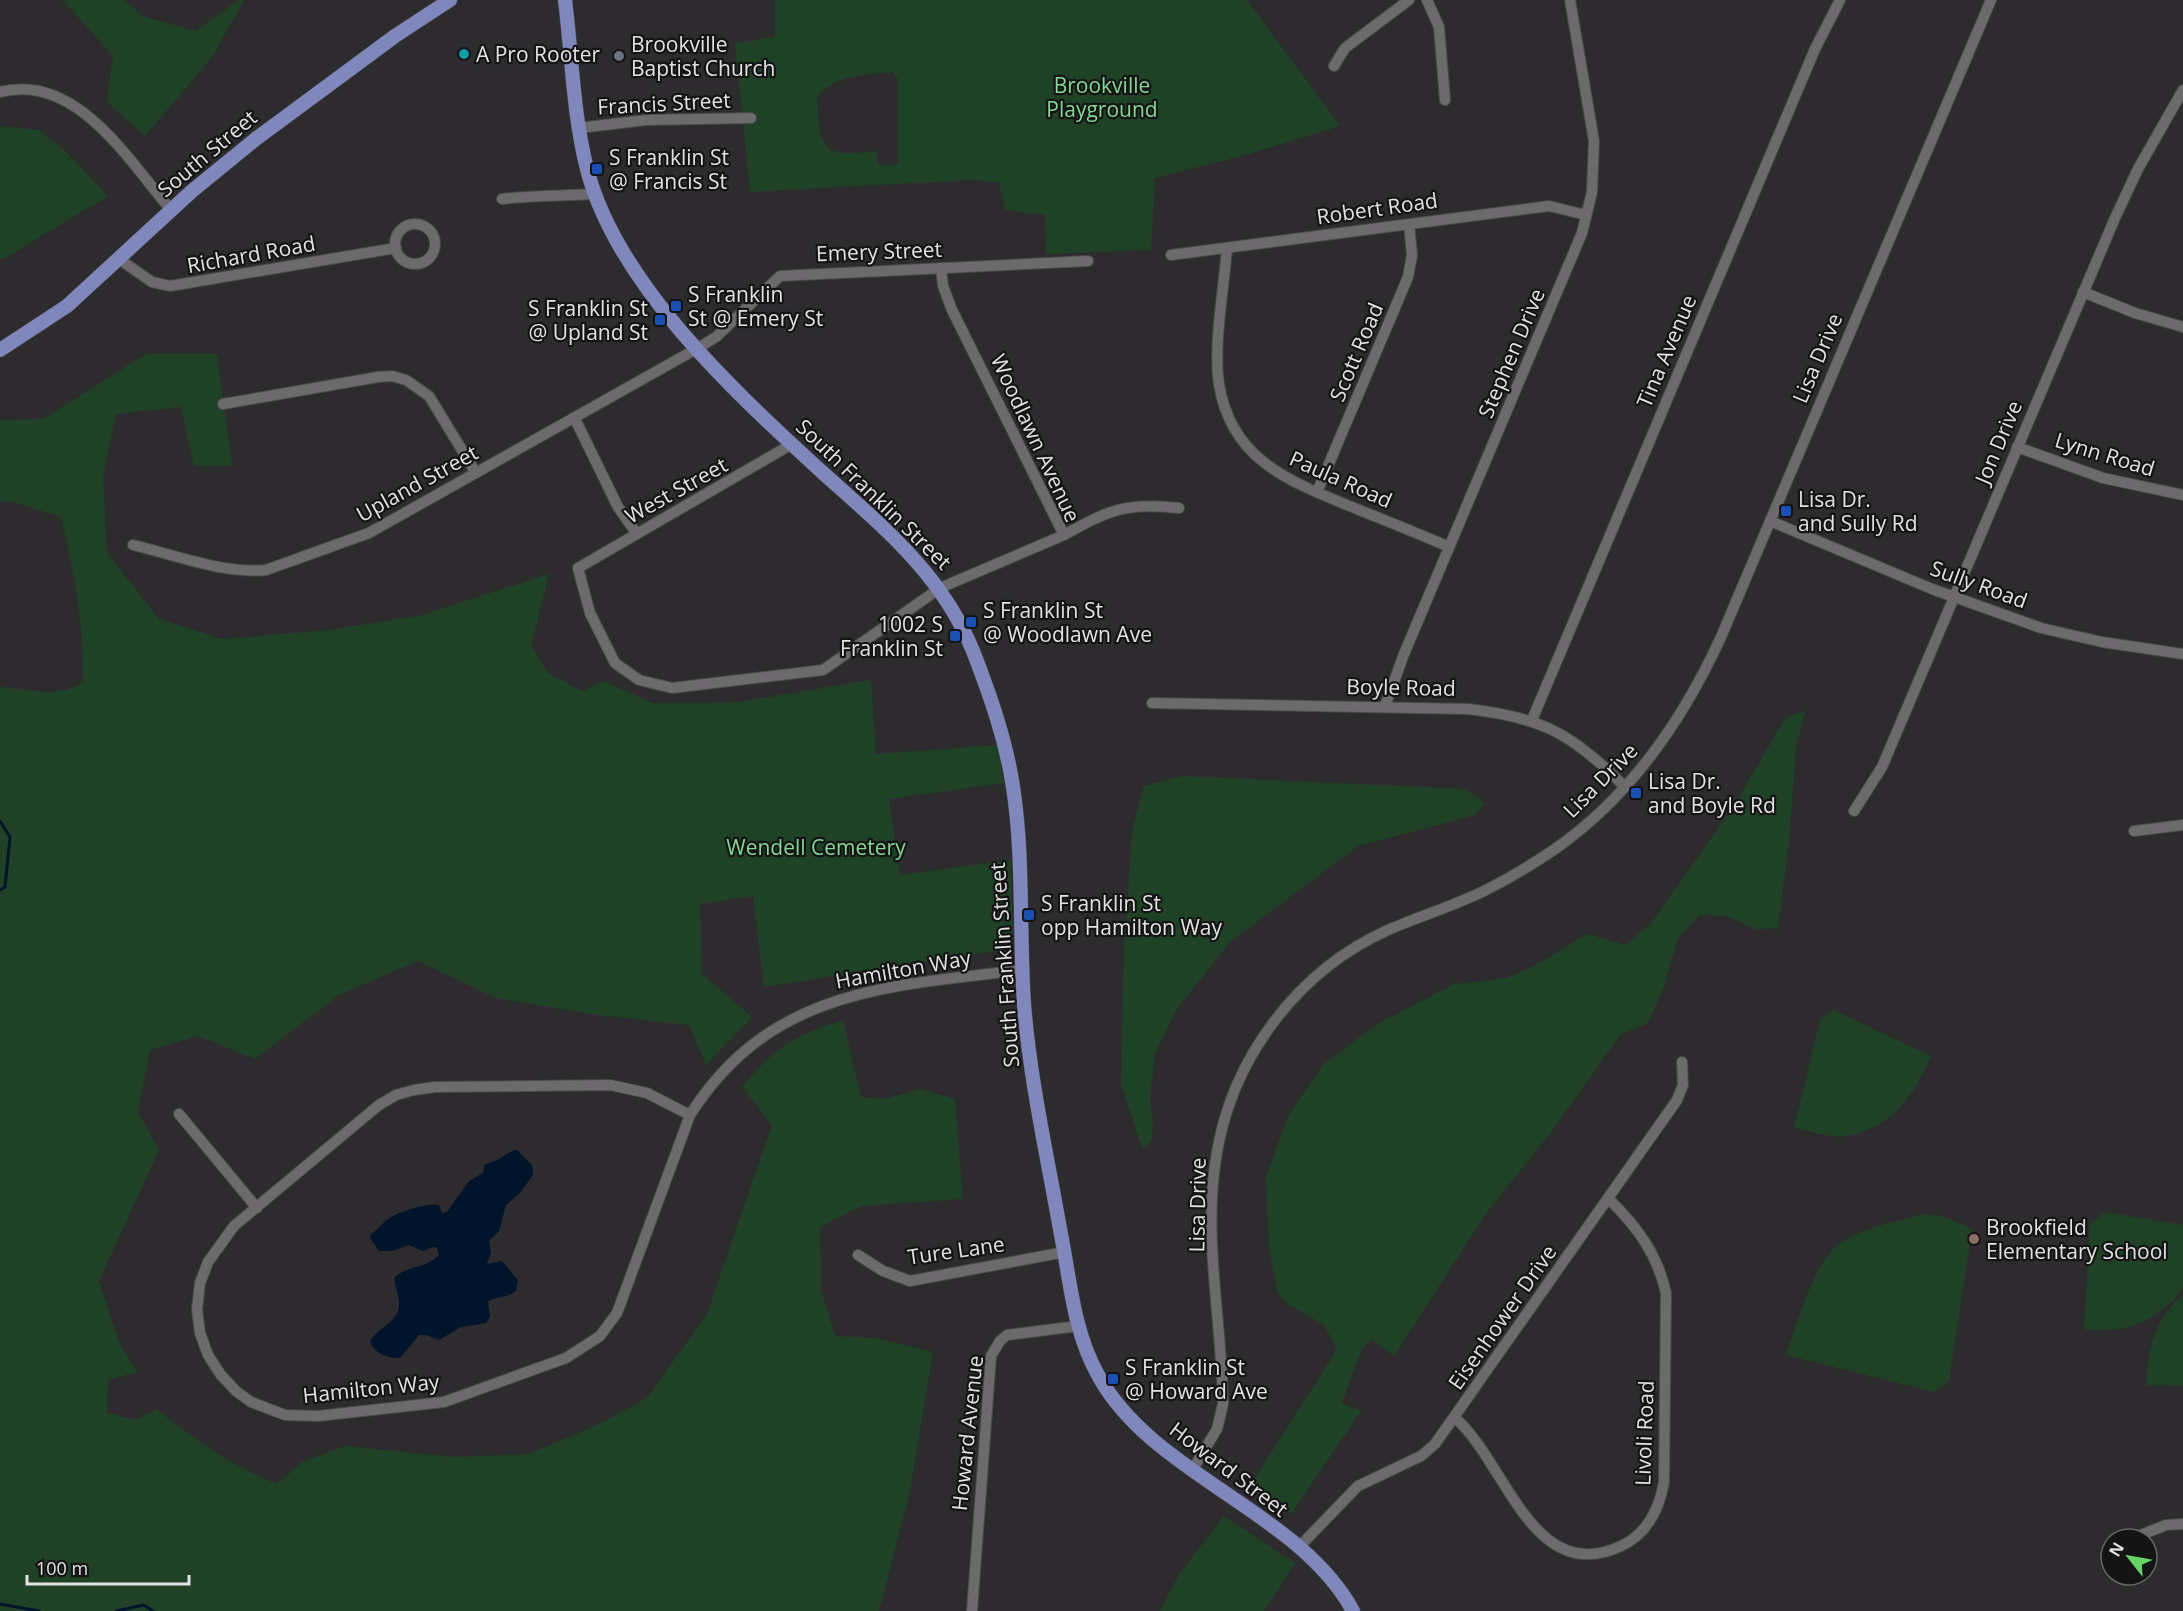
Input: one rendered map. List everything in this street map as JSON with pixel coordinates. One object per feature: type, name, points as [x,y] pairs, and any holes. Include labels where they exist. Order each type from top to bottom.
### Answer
[{"type":"main road","name":"South Street","points":[[0,350],[68,306],[171,210],[286,116],[395,36],[450,0]]},
{"type":"main road","name":"South Franklin Street","points":[[565,0],[579,128],[594,194],[618,246],[632,268],[698,348],[792,444],[891,534],[940,588],[970,645],[992,703],[1008,759],[1016,816],[1022,970],[1030,1062],[1078,1326],[1087,1354]]},
{"type":"main road","name":"Howard Street","points":[[1087,1354],[1100,1380],[1118,1404],[1146,1432],[1298,1548],[1329,1577],[1353,1611]]},
{"type":"street","points":[[1334,66],[1345,48],[1409,0]]},
{"type":"street","points":[[1428,0],[1439,27],[1444,100]]},
{"type":"street","name":"Stephen Drive","points":[[1385,706],[1449,547],[1575,251],[1587,215],[1594,175],[1594,141],[1570,0]]},
{"type":"street","name":"Tina Avenue","points":[[1532,720],[1815,49],[1840,0]]},
{"type":"street","name":"Lisa Drive","points":[[1193,1468],[1217,1429],[1223,1404],[1212,1217],[1216,1158],[1230,1104],[1258,1045],[1290,1001],[1333,963],[1388,930],[1485,891],[1511,877],[1580,830],[1625,787],[1648,760],[1689,702],[1717,646],[1991,0]]},
{"type":"street","points":[[0,92],[22,88],[36,90],[59,97],[81,110],[101,128],[171,210]]},
{"type":"street","name":"Jon Drive","points":[[1854,811],[1882,767],[2083,292],[2138,169],[2183,90]]},
{"type":"street","name":"Francis Street","points":[[579,128],[646,120],[751,118]]},
{"type":"street","points":[[502,199],[540,195],[551,197],[594,194]]},
{"type":"street","name":"Robert Road","points":[[1171,255],[1549,206],[1587,215]]},
{"type":"street","name":"Scott Road","points":[[1317,492],[1408,277],[1412,255],[1409,224]]},
{"type":"street","name":"Richard Road","points":[[119,259],[152,282],[170,286],[396,248]]},
{"type":"street","name":"Paula Road","points":[[1227,248],[1218,361],[1224,404],[1237,435],[1261,461],[1317,492],[1449,547]]},
{"type":"street","name":"Emery Street","points":[[698,348],[716,337],[780,276],[1088,261]]},
{"type":"street","name":"Woodlawn Avenue","points":[[578,567],[590,613],[615,663],[639,680],[672,688],[823,670],[940,588],[1064,535],[952,310],[943,286],[941,268]]},
{"type":"street","points":[[2083,292],[2135,313],[2183,327]]},
{"type":"street","name":"Upland Street","points":[[133,545],[225,567],[266,570],[369,533],[698,348]]},
{"type":"street","points":[[223,404],[392,376],[419,387],[429,396],[476,473]]},
{"type":"street","points":[[575,419],[618,507],[636,534]]},
{"type":"street","name":"West Street","points":[[578,567],[792,444]]},
{"type":"street","name":"Lynn Road","points":[[2017,447],[2103,478],[2183,495]]},
{"type":"street","points":[[1064,535],[1107,512],[1122,507],[1179,508]]},
{"type":"street","name":"Sully Road","points":[[1770,521],[1954,596],[2058,633],[2183,654]]},
{"type":"street","name":"Boyle Road","points":[[1152,703],[1468,709],[1532,720],[1589,753],[1625,787]]},
{"type":"street","points":[[2134,831],[2183,825]]},
{"type":"street","name":"Hamilton Way","points":[[690,1115],[647,1093],[610,1085],[435,1087],[396,1095],[379,1105],[256,1208],[219,1244],[200,1282],[197,1309],[200,1333],[208,1355],[220,1375],[251,1402],[285,1415],[318,1416],[432,1405],[467,1395],[556,1362],[585,1347],[607,1329],[624,1295],[690,1115],[712,1084],[743,1052],[790,1018],[824,1003],[864,992],[1022,970]]},
{"type":"street","name":"Eisenhower Drive","points":[[1298,1548],[1358,1486],[1421,1456],[1435,1444],[1677,1100],[1683,1085],[1682,1062]]},
{"type":"street","points":[[179,1113],[256,1208]]},
{"type":"street","name":"Livoli Road","points":[[1455,1418],[1479,1441],[1525,1517],[1552,1544],[1585,1553],[1605,1552],[1632,1540],[1645,1529],[1658,1506],[1664,1482],[1666,1293],[1661,1272],[1646,1240],[1609,1199]]},
{"type":"street","name":"Ture Lane","points":[[858,1255],[883,1271],[910,1281],[1065,1252]]},
{"type":"street","name":"Howard Avenue","points":[[972,1611],[991,1356],[1000,1341],[1007,1335],[1078,1326]]},
{"type":"street","points":[[2159,1528],[2183,1524]]},
{"type":"green space","points":[[63,0],[125,0],[142,16],[196,31],[239,0],[244,0],[212,57],[145,136],[107,102],[113,56]]},
{"type":"green space","name":"Brookville Playground","points":[[775,0],[1247,0],[1340,126],[1242,156],[1155,178],[1151,250],[1046,254],[1045,215],[1005,210],[999,182],[971,180],[750,192],[735,44],[775,36]],"holes":[[[893,72],[898,80],[898,165],[878,165],[877,151],[844,153],[827,147],[820,129],[817,97],[825,89],[842,80],[862,75]]]},
{"type":"green space","points":[[0,126],[39,130],[66,152],[108,196],[0,261]]},
{"type":"green space","name":"Wendell Cemetery","points":[[146,354],[217,354],[232,466],[194,466],[181,407],[116,414],[103,477],[107,553],[159,619],[222,639],[330,630],[422,615],[549,574],[531,646],[548,673],[582,691],[603,681],[653,703],[739,702],[871,680],[876,754],[997,745],[1004,783],[889,799],[900,875],[1011,860],[1013,948],[764,987],[753,896],[700,904],[702,974],[752,1017],[706,1065],[689,1025],[598,1015],[496,998],[418,961],[339,995],[255,1059],[198,1036],[150,1050],[138,1112],[159,1150],[99,1281],[119,1342],[137,1372],[108,1380],[107,1413],[136,1420],[156,1409],[214,1451],[244,1469],[277,1484],[302,1462],[345,1446],[454,1457],[529,1454],[597,1425],[647,1398],[707,1314],[772,1125],[742,1087],[764,1062],[786,1044],[812,1031],[843,1020],[861,1097],[885,1099],[920,1089],[955,1099],[963,1199],[861,1206],[820,1227],[821,1289],[835,1336],[875,1338],[933,1352],[910,1491],[879,1611],[0,1611],[0,687],[44,692],[66,690],[83,680],[83,658],[74,578],[61,517],[13,502],[0,501],[0,420],[43,419]]},
{"type":"green space","points":[[1805,711],[1796,748],[1789,841],[1778,928],[1755,929],[1727,916],[1700,915],[1678,938],[1664,987],[1648,1023],[1620,1035],[1552,1131],[1487,1212],[1394,1356],[1371,1339],[1361,1350],[1342,1403],[1361,1411],[1291,1514],[1249,1487],[1333,1356],[1336,1347],[1324,1325],[1289,1305],[1278,1294],[1269,1249],[1266,1176],[1289,1114],[1324,1064],[1379,1023],[1454,984],[1507,978],[1536,965],[1587,934],[1626,945],[1652,922],[1733,807],[1786,717]]},
{"type":"green space","points":[[1182,776],[1465,789],[1485,803],[1475,815],[1358,846],[1230,942],[1176,1010],[1155,1054],[1150,1098],[1153,1125],[1151,1142],[1142,1148],[1121,1084],[1124,950],[1132,831],[1144,786]]},
{"type":"green space","points":[[1833,1010],[1931,1056],[1917,1085],[1899,1109],[1875,1127],[1844,1136],[1825,1135],[1794,1128],[1820,1020]]},
{"type":"green space","points":[[2104,1212],[2183,1225],[2183,1285],[2169,1304],[2140,1323],[2119,1329],[2084,1329],[2090,1225]]},
{"type":"green space","points":[[1922,1214],[1942,1216],[1972,1229],[1949,1381],[1934,1392],[1786,1355],[1801,1309],[1815,1277],[1832,1250],[1843,1241],[1861,1232]]},
{"type":"green space","points":[[2183,1295],[2183,1386],[2147,1385],[2148,1360],[2154,1336],[2166,1314]]},
{"type":"green space","points":[[1224,1516],[1295,1563],[1264,1611],[1160,1611],[1178,1576]]},
{"type":"water","points":[[517,1150],[532,1165],[533,1175],[519,1194],[506,1205],[499,1231],[489,1241],[491,1253],[487,1264],[502,1261],[518,1280],[516,1291],[488,1301],[490,1317],[486,1323],[461,1327],[439,1340],[419,1335],[400,1358],[378,1352],[370,1341],[398,1311],[399,1301],[395,1277],[406,1270],[429,1263],[439,1255],[437,1248],[433,1247],[423,1251],[409,1245],[392,1251],[379,1251],[370,1238],[371,1234],[390,1217],[416,1207],[435,1204],[439,1205],[442,1213],[447,1212],[469,1181],[483,1173],[485,1164]]},
{"type":"waterway","points":[[0,821],[10,837],[5,887],[0,890]]},
{"type":"waterway","points":[[0,1604],[39,1611]]},
{"type":"waterway","points":[[116,1611],[144,1605],[153,1611]]},
{"type":"place","name":"A Pro Rooter","points":[[464,54]]},
{"type":"place","name":"Brookville Baptist Church","points":[[619,56]]},
{"type":"place","name":"S Franklin St @ Francis St","points":[[597,169]]},
{"type":"place","name":"S Franklin St @ Emery St","points":[[676,306]]},
{"type":"place","name":"S Franklin St @ Upland St","points":[[660,320]]},
{"type":"place","name":"Lisa Dr. and Sully Rd","points":[[1786,511]]},
{"type":"place","name":"S Franklin St @ Woodlawn Ave","points":[[971,622]]},
{"type":"place","name":"1002 S Franklin St","points":[[955,636]]},
{"type":"place","name":"Lisa Dr. and Boyle Rd","points":[[1636,793]]},
{"type":"place","name":"S Franklin St opp Hamilton Way","points":[[1029,915]]},
{"type":"place","name":"Brookfield Elementary School","points":[[1974,1239]]},
{"type":"place","name":"S Franklin St @ Howard Ave","points":[[1113,1379]]}]
